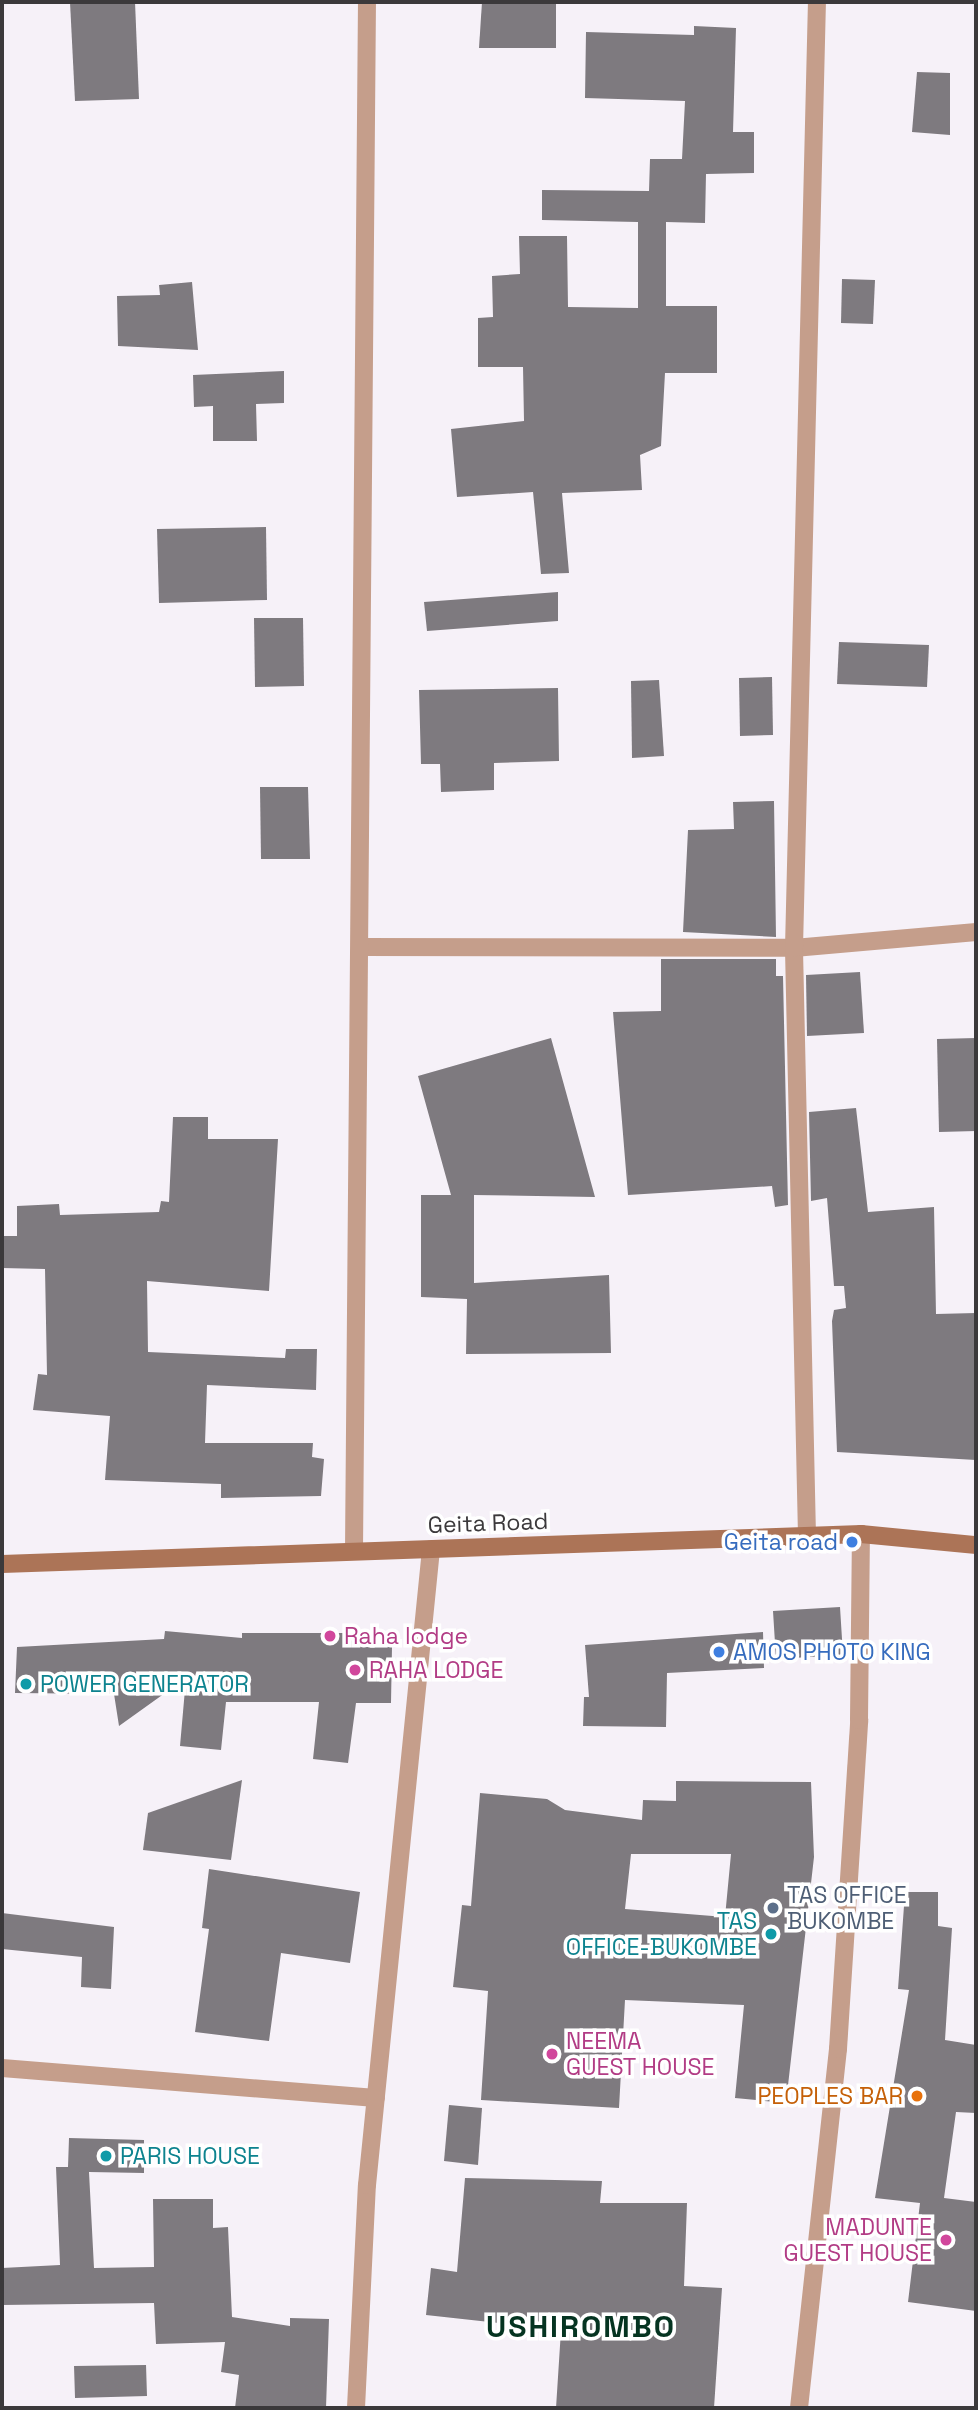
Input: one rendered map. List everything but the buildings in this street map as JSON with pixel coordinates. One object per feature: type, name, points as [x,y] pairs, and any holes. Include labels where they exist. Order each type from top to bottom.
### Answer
[{"type":"main road","name":"Geita Road","points":[[2,1564],[861,1534],[976,1545]]},
{"type":"street","points":[[354,1551],[367,2]]},
{"type":"street","points":[[807,1536],[794,948],[817,2]]},
{"type":"street","points":[[360,947],[794,948],[976,932]]},
{"type":"street","points":[[799,2408],[838,2049],[859,1720],[861,1534]]},
{"type":"street","points":[[356,2408],[376,2098],[431,1549]]},
{"type":"street","points":[[2,2068],[376,2098]]},
{"type":"place","name":"Geita road","points":[[852,1542]]},
{"type":"place","name":"Raha lodge","points":[[330,1636]]},
{"type":"place","name":"AMOS PHOTO KING","points":[[719,1652]]},
{"type":"place","name":"RAHA LODGE","points":[[355,1670]]},
{"type":"place","name":"POWER GENERATOR","points":[[26,1684]]},
{"type":"place","name":"TAS OFFICE BUKOMBE","points":[[773,1908]]},
{"type":"place","name":"TAS OFFICE-BUKOMBE","points":[[771,1934]]},
{"type":"place","name":"NEEMA GUEST HOUSE","points":[[552,2054]]},
{"type":"place","name":"PEOPLES BAR","points":[[917,2096]]},
{"type":"place","name":"PARIS HOUSE","points":[[106,2156]]},
{"type":"place","name":"MADUNTE GUEST HOUSE","points":[[946,2240]]},
{"type":"district","name":"USHIROMBO","points":[[581,2327]]}]
